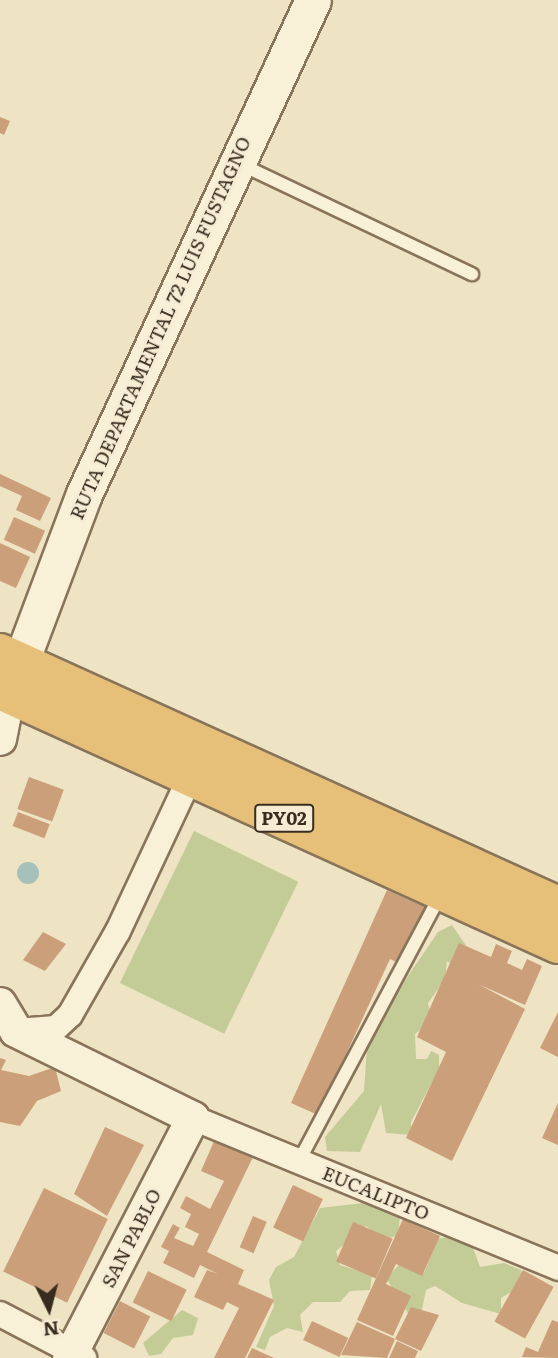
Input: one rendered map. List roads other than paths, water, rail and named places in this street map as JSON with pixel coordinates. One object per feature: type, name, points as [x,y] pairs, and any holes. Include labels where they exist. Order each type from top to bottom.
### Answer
[{"type":"highway","name":"PY02","points":[[7,675],[191,775],[558,944]]},
{"type":"highway","name":"PY02","points":[[7,675],[558,906]]},
{"type":"main road","name":"RUTA DEPARTAMENTAL 72 LUIS FUSTAGNO","points":[[7,675],[84,494],[233,161],[313,0]]},
{"type":"street","points":[[0,739],[7,675]]},
{"type":"street","points":[[8,1028],[56,1028],[70,1015],[118,931],[191,775]]},
{"type":"street","points":[[0,1004],[8,1028],[193,1118]]},
{"type":"street","name":"EUCALIPTO","points":[[193,1118],[558,1268]]},
{"type":"street","name":"SAN PABLO","points":[[75,1356],[193,1118]]},
{"type":"street","points":[[0,1314],[75,1356]]},
{"type":"lane","points":[[233,161],[471,274]]},
{"type":"lane","points":[[299,1161],[443,892]]},
{"type":"water","points":[[28,862],[36,865],[39,873],[36,881],[28,884],[20,881],[17,873],[20,865]]}]
